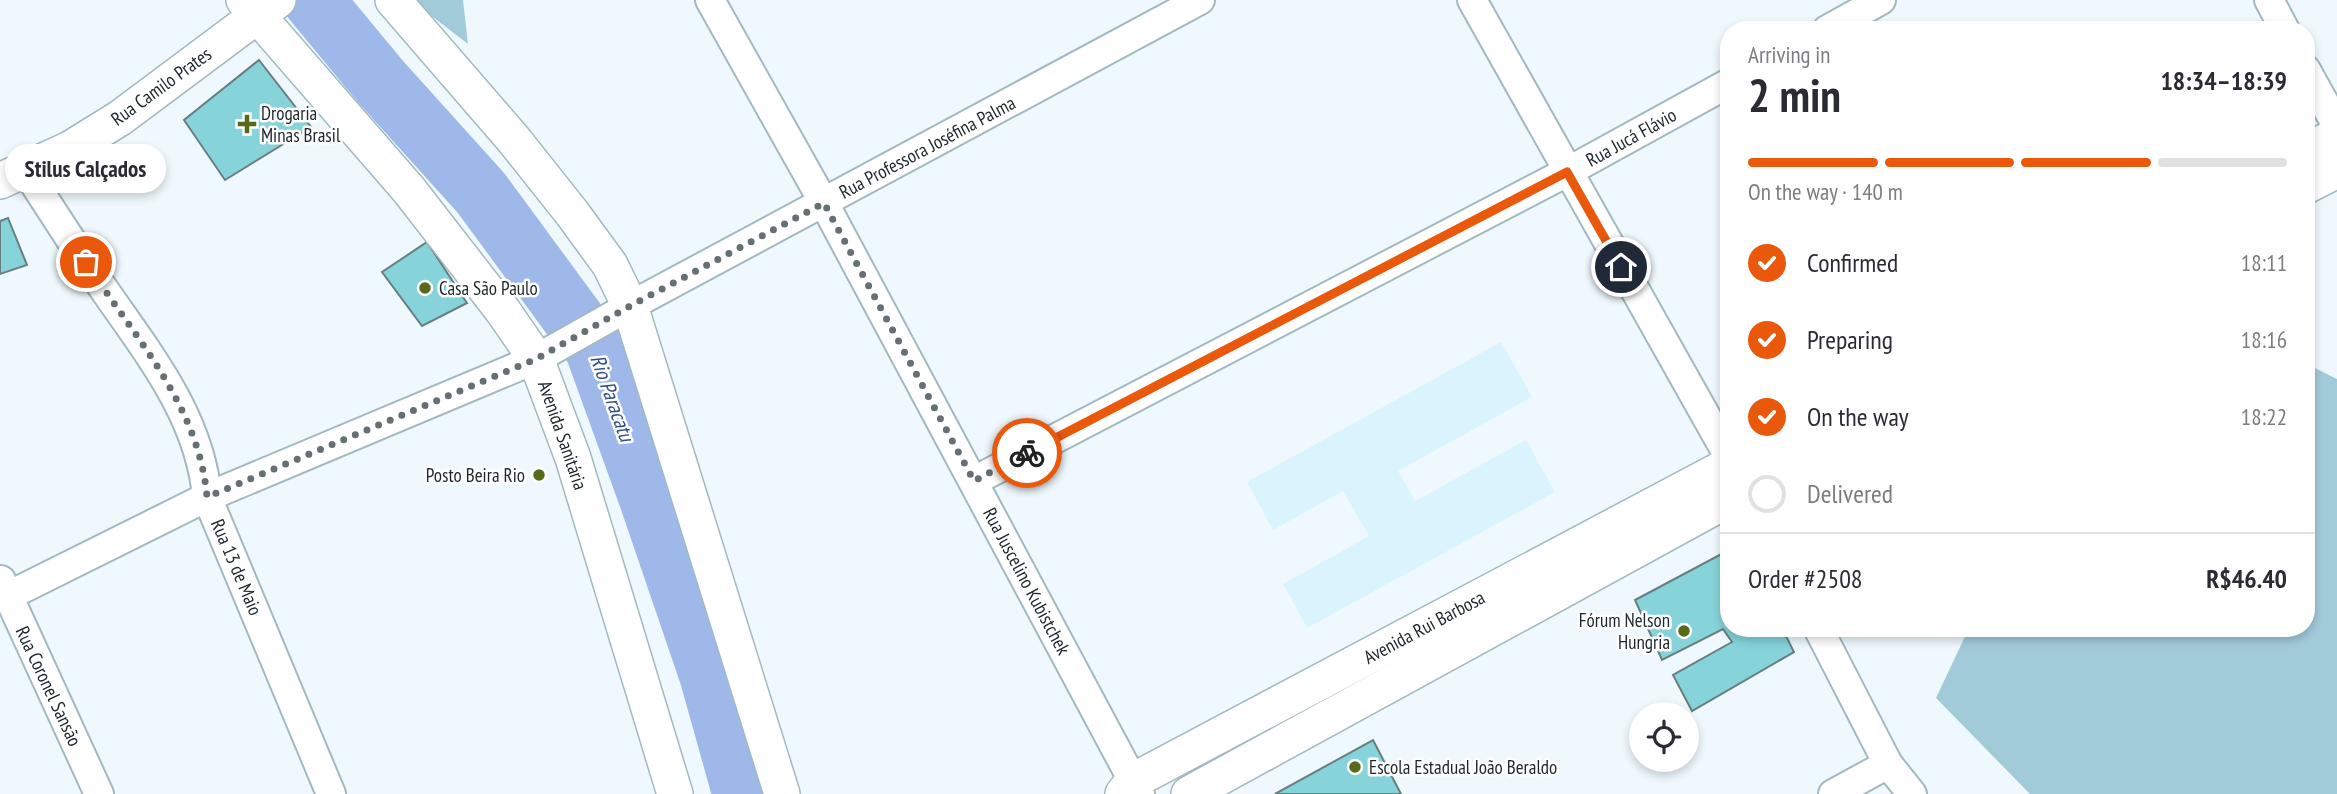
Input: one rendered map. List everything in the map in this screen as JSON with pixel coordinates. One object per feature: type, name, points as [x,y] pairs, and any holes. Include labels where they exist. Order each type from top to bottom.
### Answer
[{"type":"street","points":[[393,0],[514,140],[610,265],[782,794]]},
{"type":"street","name":"Rua Juscelino Kubistchek","points":[[710,0],[824,203],[974,481],[1132,790]]},
{"type":"street","name":"Rua Professora Joséfina Palma","points":[[4,587],[207,497],[545,354],[1200,0]]},
{"type":"street","points":[[1472,0],[1720,441]]},
{"type":"street","points":[[1843,21],[1881,0]]},
{"type":"street","points":[[2269,0],[2280,21]]},
{"type":"street","name":"Rua Camilo Prates","points":[[13,175],[70,149],[120,118],[264,4]]},
{"type":"street","name":"Avenida Sanitária","points":[[264,4],[503,311],[545,354],[573,458],[675,794]]},
{"type":"street","points":[[2315,86],[2337,126]]},
{"type":"street","name":"Rua Jucá Flávio","points":[[974,481],[1567,172],[1720,88]]},
{"type":"street","points":[[2315,147],[2337,135]]},
{"type":"street","points":[[2315,181],[2337,170]]},
{"type":"street","name":"Rua 13 de Maio","points":[[13,175],[101,285],[164,376],[200,450],[207,497],[331,794]]},
{"type":"street","name":"Avenida Rui Barbosa","points":[[1132,790],[1720,470]]},
{"type":"street","name":"Avenida Rui Barbosa","points":[[1189,794],[1720,504]]},
{"type":"street","name":"Rua Coronel Sansão","points":[[4,587],[99,794]]},
{"type":"street","points":[[1823,637],[1888,764],[1912,794]]},
{"type":"street","points":[[1833,794],[1888,764]]},
{"type":"shaded area","points":[[418,0],[463,0],[468,44],[420,7]]},
{"type":"shaded area","points":[[1501,342],[1532,397],[1398,471],[1415,501],[1526,440],[1555,492],[1307,628],[1283,584],[1369,536],[1343,491],[1273,530],[1247,482]]},
{"type":"shaded area","points":[[2315,368],[2337,379],[2337,794],[2030,794],[1936,698],[1965,637],[2315,637]]},
{"type":"building","name":"Drogaria Minas Brasil","points":[[259,60],[311,127],[225,180],[184,120]]},
{"type":"building","points":[[8,218],[27,265],[0,274],[0,221]]},
{"type":"building","name":"Casa São Paulo","points":[[427,242],[467,303],[422,326],[382,272]]},
{"type":"building","name":"Fórum Nelson Hungria","points":[[1720,555],[1720,631],[1662,660],[1635,600]]},
{"type":"building","name":"Fórum Nelson Hungria","points":[[1729,637],[1786,637],[1794,652],[1699,707],[1699,702],[1687,702],[1673,675],[1732,642]]},
{"type":"building","name":"Escola Estadual João Beraldo","points":[[1373,740],[1401,794],[1275,794]]},
{"type":"waterway","name":"Rio Paracatu","points":[[313,0],[380,81],[481,193],[595,348],[710,676],[743,794]]},
{"type":"way so far","points":[[86,262],[164,376],[180,407],[200,450],[207,497],[536,359],[824,203],[974,481],[1027,453]]},
{"type":"place","name":"Drogaria Minas Brasil","points":[[247,124]]},
{"type":"place","name":"Stilus Calçados","points":[[86,262]]},
{"type":"place","name":"Casa São Paulo","points":[[425,288]]},
{"type":"place","name":"Posto Beira Rio","points":[[539,475]]},
{"type":"place","name":"Fórum Nelson Hungria","points":[[1684,631]]},
{"type":"place","name":"Escola Estadual João Beraldo","points":[[1355,767]]},
{"type":"route","points":[[1027,453],[1567,172],[1621,267]]}]
